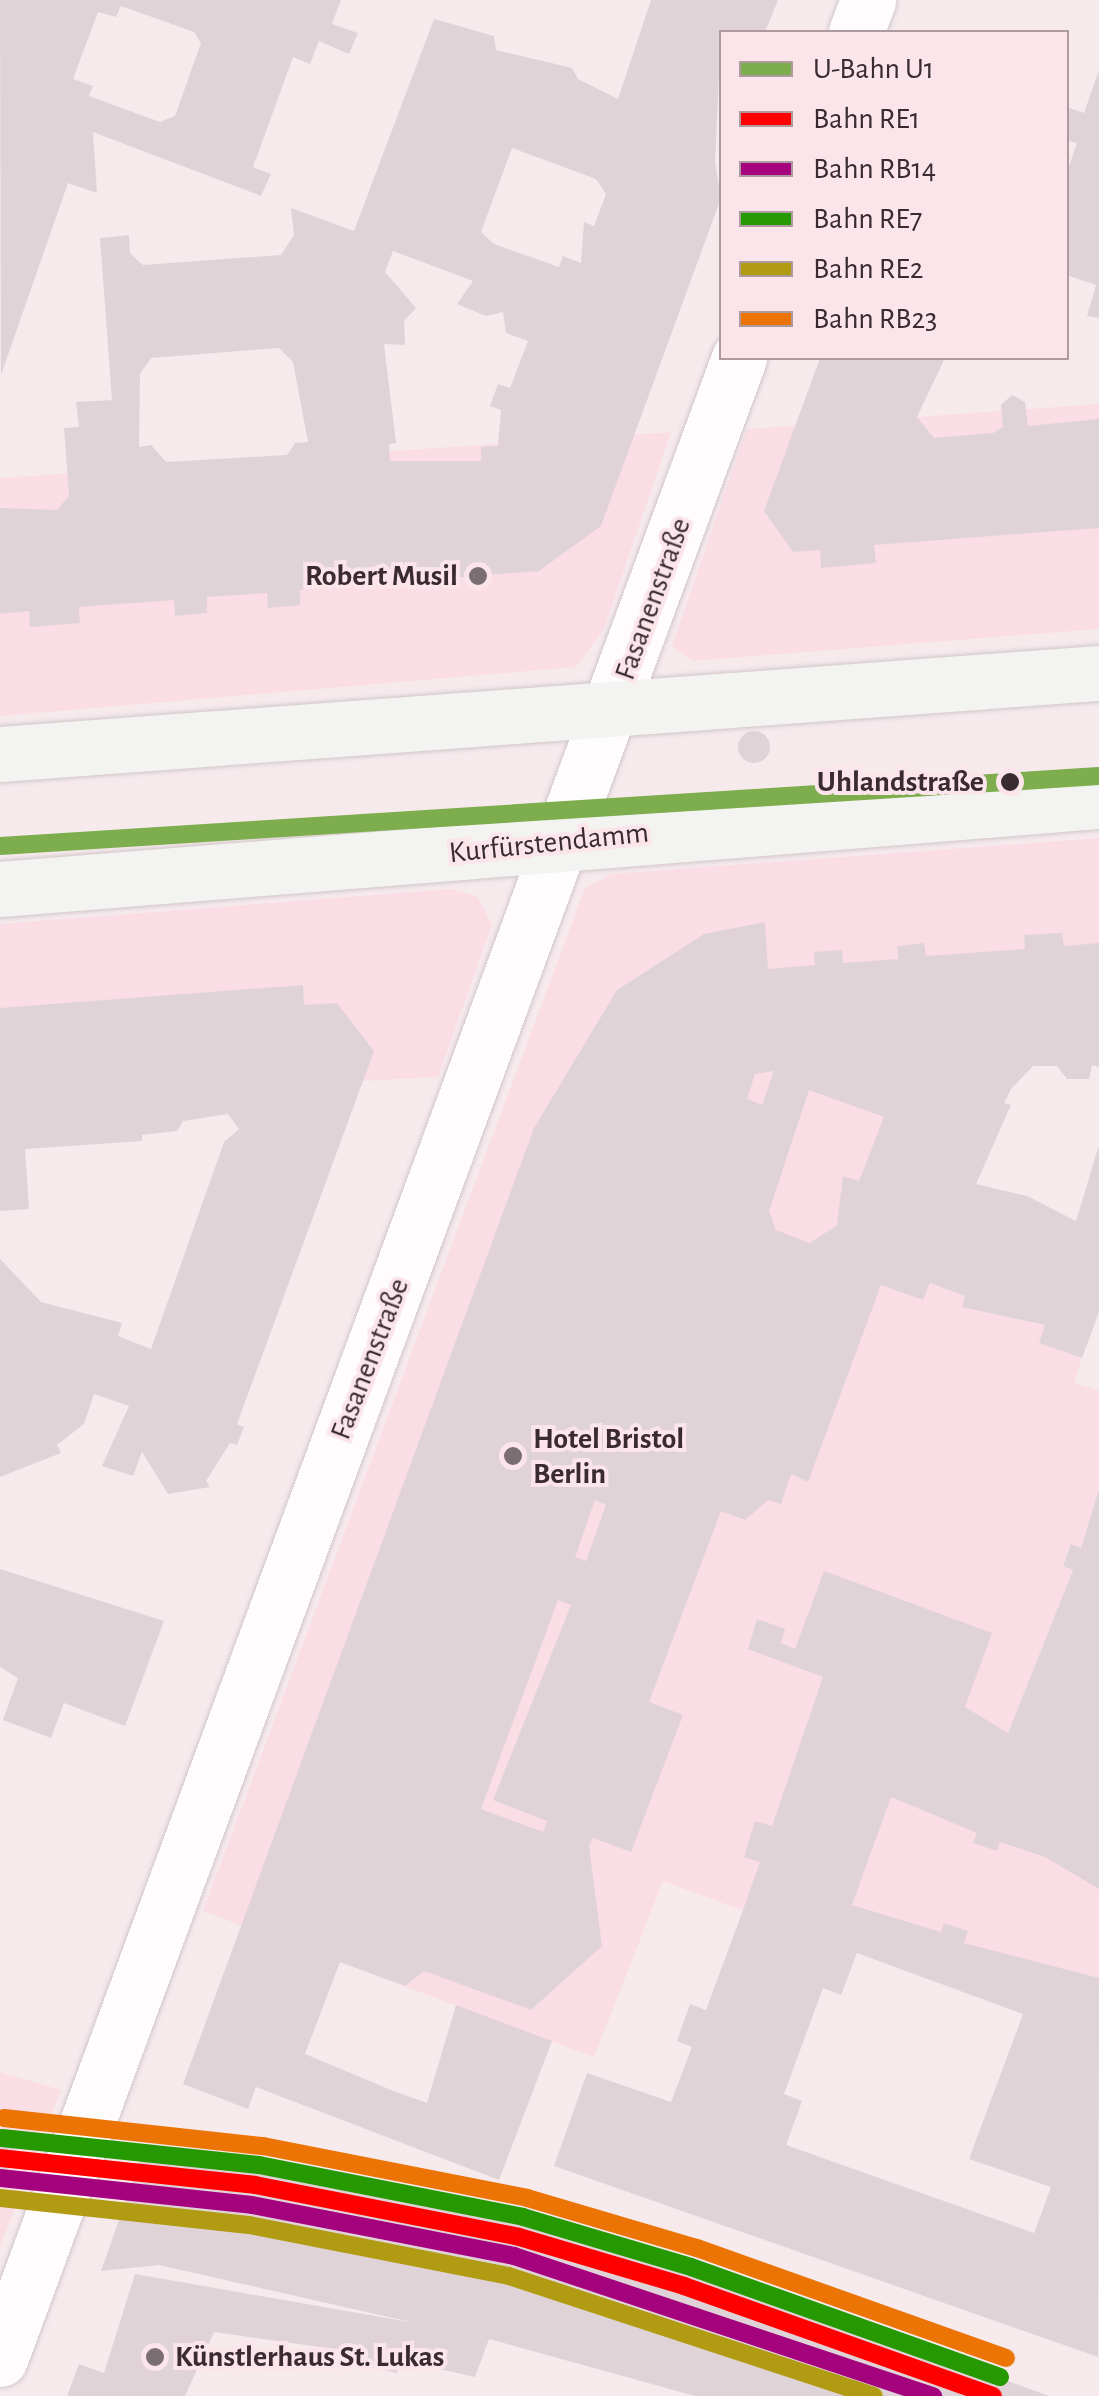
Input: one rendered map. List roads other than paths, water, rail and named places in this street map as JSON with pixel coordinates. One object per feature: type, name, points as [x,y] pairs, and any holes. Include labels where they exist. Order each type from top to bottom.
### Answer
[{"type":"main road","points":[[0,754],[616,704],[1099,673]]},
{"type":"main road","name":"Kurfürstendamm","points":[[0,889],[1099,801]]},
{"type":"street","points":[[857,30],[868,0]]},
{"type":"street","name":"Fasanenstraße","points":[[0,2359],[16,2270],[564,843],[739,360]]},
{"type":"metro line","name":"U1","points":[[0,846],[1099,776]]},
{"type":"rail line","name":"RB23","points":[[4,2118],[263,2146],[527,2198],[697,2248],[1006,2358]]},
{"type":"rail line","name":"RE7","points":[[2,2138],[259,2165],[523,2217],[691,2267],[1000,2377]]},
{"type":"rail line","name":"RE1","points":[[0,2158],[255,2185],[519,2237],[684,2286],[993,2396]]},
{"type":"rail line","name":"RB14","points":[[0,2178],[252,2205],[514,2256],[933,2396]]},
{"type":"rail line","name":"RE2","points":[[0,2198],[249,2225],[509,2276],[874,2396]]},
{"type":"place","name":"Robert Musil","points":[[478,576]]},
{"type":"place","name":"Uhlandstraße","points":[[1010,782]]},
{"type":"place","name":"Hotel Bristol Berlin","points":[[513,1456]]},
{"type":"place","name":"Künstlerhaus St. Lukas","points":[[155,2357]]}]
